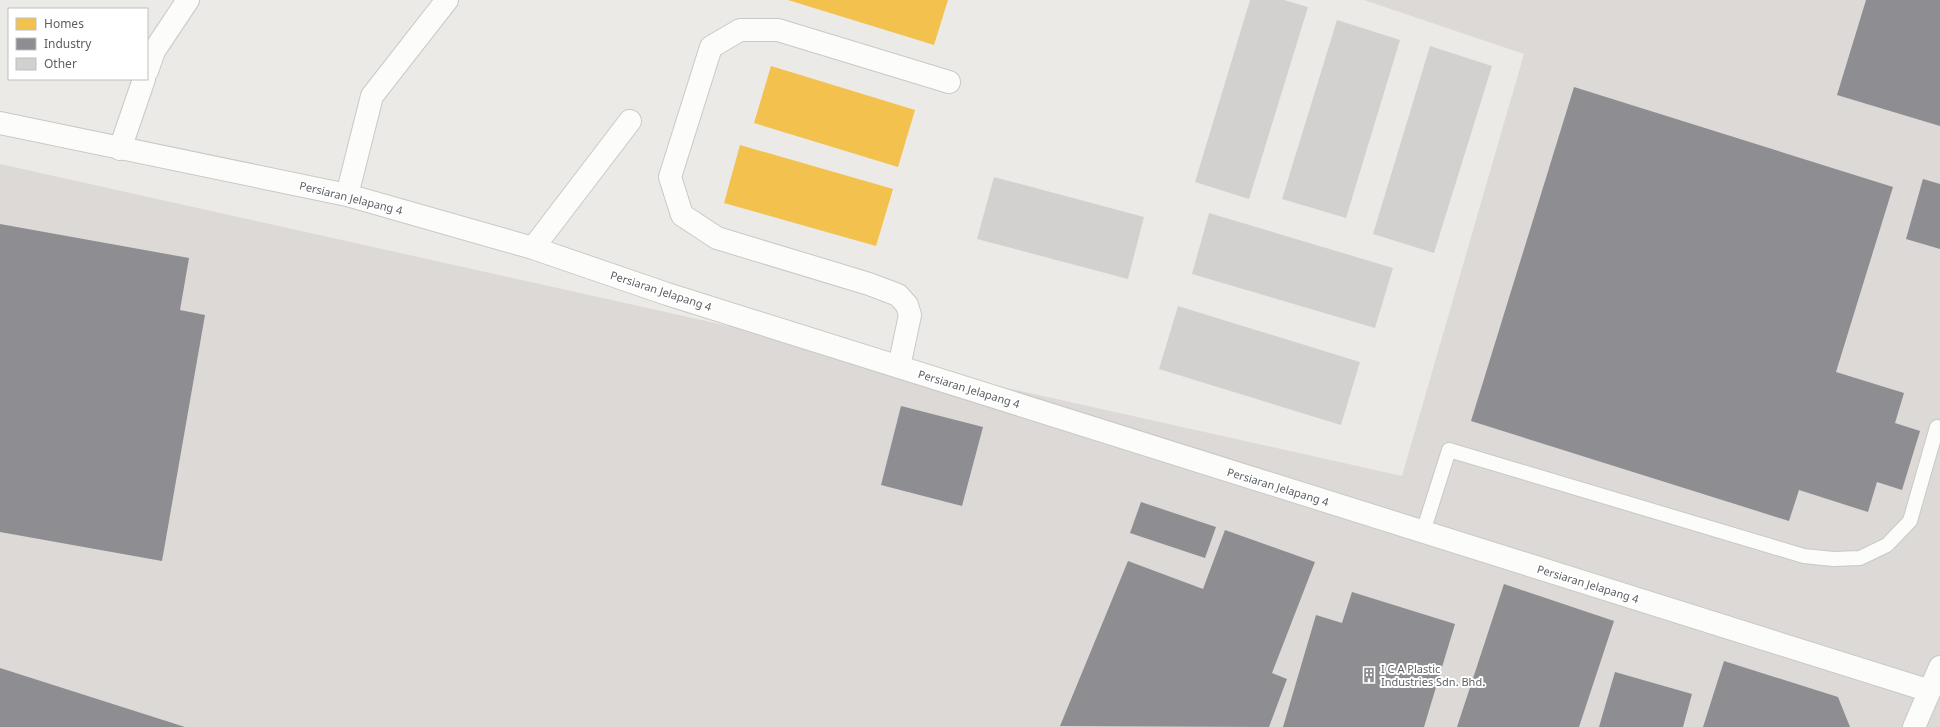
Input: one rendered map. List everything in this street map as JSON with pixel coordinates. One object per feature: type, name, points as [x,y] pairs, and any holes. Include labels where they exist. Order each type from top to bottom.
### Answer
[{"type":"street","points":[[148,68],[154,51],[188,0]]},
{"type":"street","points":[[347,195],[372,96],[447,0]]},
{"type":"street","points":[[899,367],[910,315],[907,305],[898,295],[869,284],[717,238],[682,215],[670,177],[712,47],[740,30],[778,30],[949,82]]},
{"type":"street","points":[[120,149],[144,80]]},
{"type":"street","points":[[533,248],[630,121]]},
{"type":"street","name":"Persiaran Jelapang 4","points":[[0,123],[347,195],[533,248],[667,294],[1930,691]]},
{"type":"street","points":[[1914,727],[1940,667]]},
{"type":"lane","points":[[1422,532],[1449,450],[1804,556],[1833,559],[1860,558],[1887,545],[1910,521],[1937,427]]},
{"type":"shaded area","points":[[1364,0],[1940,0],[1940,727],[84,727],[0,705],[0,164],[1402,476],[1524,54]]},
{"type":"building: Homes","points":[[788,0],[948,0],[934,45]]},
{"type":"building: Homes","points":[[771,66],[915,110],[898,167],[754,123]]},
{"type":"building: Homes","points":[[740,145],[893,189],[876,246],[724,203]]},
{"type":"building: Industry","points":[[1866,0],[1940,0],[1940,126],[1837,95]]},
{"type":"building: Industry","points":[[1574,87],[1893,187],[1836,372],[1904,393],[1895,423],[1920,431],[1902,490],[1877,482],[1868,512],[1799,490],[1789,521],[1471,421]]},
{"type":"building: Industry","points":[[1923,179],[1940,184],[1940,249],[1906,239]]},
{"type":"building: Industry","points":[[0,224],[189,258],[180,310],[205,315],[162,561],[0,532]]},
{"type":"building: Industry","points":[[901,406],[983,427],[962,506],[881,485]]},
{"type":"building: Industry","points":[[1141,502],[1216,527],[1205,558],[1130,533]]},
{"type":"building: Industry","points":[[1225,530],[1315,562],[1272,673],[1287,679],[1269,727],[1060,726],[1128,561],[1203,589]]},
{"type":"building: Industry","points":[[1504,584],[1614,621],[1579,727],[1457,727]]},
{"type":"building: Industry","name":"I C A Plastic Industries Sdn. Bhd.","points":[[1352,592],[1455,624],[1424,727],[1283,727],[1316,615],[1342,623]]},
{"type":"building: Industry","points":[[1724,661],[1838,697],[1850,727],[1703,727]]},
{"type":"building: Industry","points":[[0,668],[185,727],[0,727]]},
{"type":"building: Industry","points":[[1615,672],[1692,694],[1683,727],[1599,727]]},
{"type":"building: Other","points":[[1250,0],[1284,0],[1308,7],[1249,199],[1195,182]]},
{"type":"building: Other","points":[[1337,20],[1400,40],[1346,218],[1282,199]]},
{"type":"building: Other","points":[[1430,46],[1492,66],[1434,253],[1373,234]]},
{"type":"building: Other","points":[[994,177],[1144,217],[1128,279],[977,239]]},
{"type":"building: Other","points":[[1209,213],[1393,268],[1375,328],[1192,274]]},
{"type":"building: Other","points":[[1178,306],[1360,362],[1341,425],[1159,369]]},
{"type":"place","name":"I C A Plastic Industries Sdn. Bhd.","points":[[1369,675]]}]
